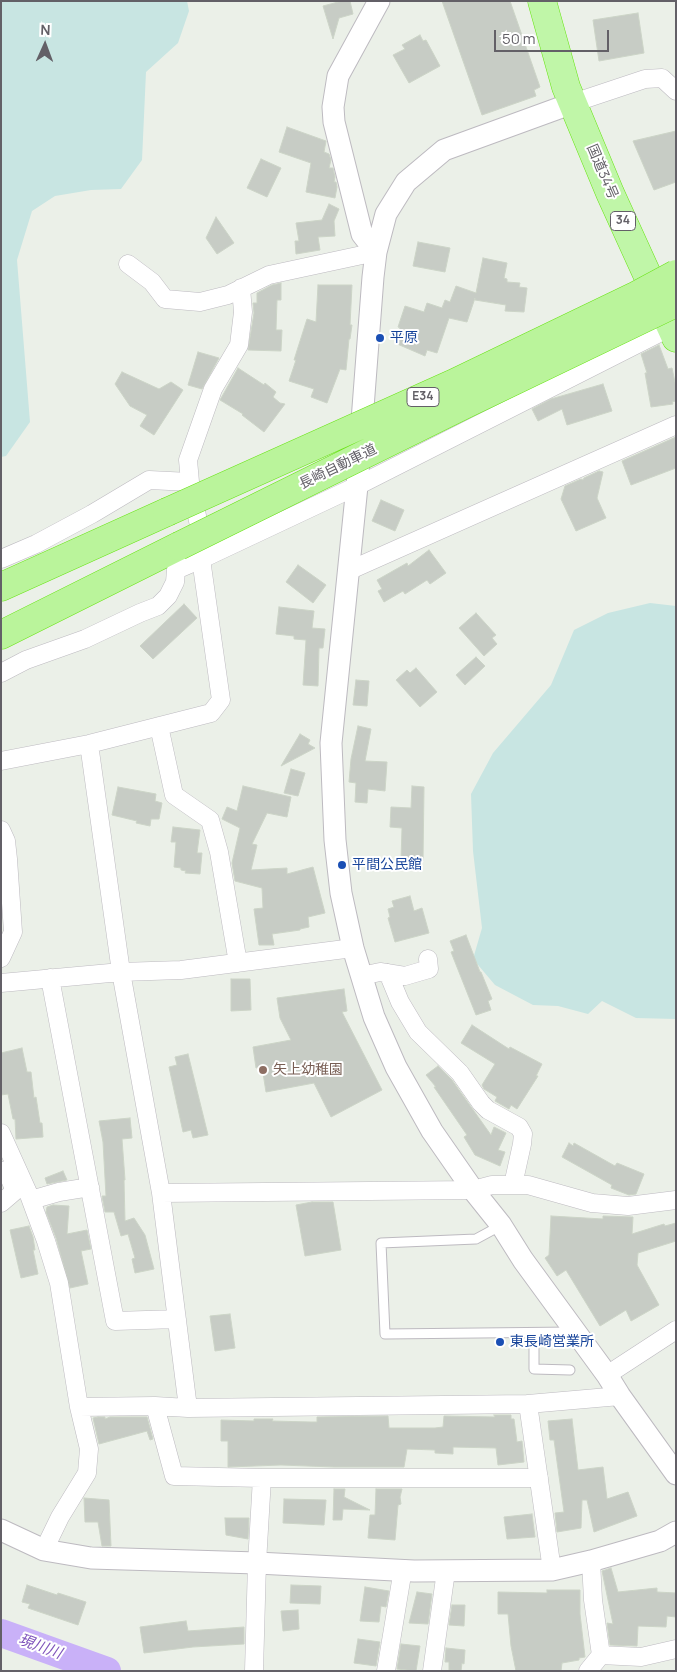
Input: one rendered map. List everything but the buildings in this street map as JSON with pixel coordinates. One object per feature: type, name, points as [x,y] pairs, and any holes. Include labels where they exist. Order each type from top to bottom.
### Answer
[{"type":"highway","name":"国道34号","points":[[542,1],[566,87],[610,193],[674,323]]},
{"type":"highway","name":"長崎自動車道","points":[[1,587],[452,384],[637,295],[676,274]]},
{"type":"highway","name":"長崎自動車道","points":[[1,635],[195,554],[458,408],[674,323]]},
{"type":"street","points":[[376,252],[362,234],[334,122],[333,107],[338,76],[379,1]]},
{"type":"street","points":[[676,90],[662,78],[645,79],[444,150],[406,182],[386,214],[376,252],[367,338],[357,486],[331,743],[337,866],[353,948],[374,1018],[396,1067],[432,1131],[473,1190],[501,1225],[523,1260],[676,1474]]},
{"type":"street","points":[[128,264],[152,282],[165,299],[200,302],[228,295],[269,275],[376,252]]},
{"type":"street","points":[[1,761],[89,744],[211,713],[221,700],[195,554],[188,460],[213,389],[239,346],[243,312],[241,288]]},
{"type":"street","points":[[1,673],[26,660],[85,638],[140,612],[158,606],[168,596],[175,582],[176,570],[195,554],[357,486],[674,323]]},
{"type":"street","points":[[348,571],[676,424]]},
{"type":"street","points":[[1,558],[52,536],[149,480],[190,482]]},
{"type":"street","points":[[159,726],[174,795],[210,820],[219,852],[238,963]]},
{"type":"street","points":[[89,744],[121,972],[161,1193],[188,1408]]},
{"type":"street","points":[[1,830],[6,841],[13,932],[1,958]]},
{"type":"street","points":[[1,984],[121,972],[181,970],[353,948]]},
{"type":"street","points":[[361,976],[380,972],[405,976],[429,969],[428,959]]},
{"type":"street","points":[[388,973],[400,1002],[418,1032],[460,1073],[488,1110],[519,1127],[523,1134],[522,1144],[513,1185]]},
{"type":"street","points":[[50,978],[115,1321],[177,1319]]},
{"type":"street","points":[[1,1133],[31,1200],[59,1284],[79,1407],[89,1449],[87,1473],[60,1517],[44,1550]]},
{"type":"street","points":[[1,1161],[15,1191],[1,1203]]},
{"type":"street","points":[[161,1193],[473,1190],[492,1185],[528,1185],[601,1204],[628,1206],[676,1200]]},
{"type":"street","points":[[31,1200],[59,1192],[90,1187]]},
{"type":"street","points":[[607,1375],[676,1330]]},
{"type":"street","points":[[79,1407],[155,1406],[188,1408],[528,1404],[620,1396]]},
{"type":"street","points":[[528,1404],[552,1570]]},
{"type":"street","points":[[155,1406],[174,1476],[262,1478],[539,1478]]},
{"type":"street","points":[[254,1671],[262,1478]]},
{"type":"street","points":[[1,1530],[44,1550],[92,1558],[446,1571],[552,1570],[660,1541],[676,1532]]},
{"type":"street","points":[[588,1671],[601,1655],[593,1600],[591,1561]]},
{"type":"street","points":[[386,1671],[403,1569]]},
{"type":"street","points":[[432,1671],[446,1571]]},
{"type":"street","points":[[601,1655],[641,1657],[676,1649]]},
{"type":"lane","points":[[501,1225],[476,1239],[381,1244],[385,1334],[576,1332]]},
{"type":"lane","points":[[534,1333],[534,1369],[570,1370]]},
{"type":"shaded area","points":[[1,1],[187,1],[189,11],[178,43],[146,72],[142,160],[121,189],[91,190],[55,196],[32,211],[17,260],[30,422],[6,456],[1,457]]},
{"type":"shaded area","points":[[650,603],[676,606],[676,1019],[636,1018],[602,1001],[588,1014],[558,1006],[533,1005],[495,985],[473,959],[482,928],[473,851],[471,794],[493,753],[551,685],[574,630],[608,613]]},
{"type":"waterway","name":"現川川","points":[[1,1633],[107,1671]]},
{"type":"place","name":"平原","points":[[380,338]]},
{"type":"place","name":"平間公民館","points":[[342,865]]},
{"type":"place","name":"矢上幼稚園","points":[[263,1070]]},
{"type":"place","name":"東長崎営業所","points":[[500,1342]]}]
